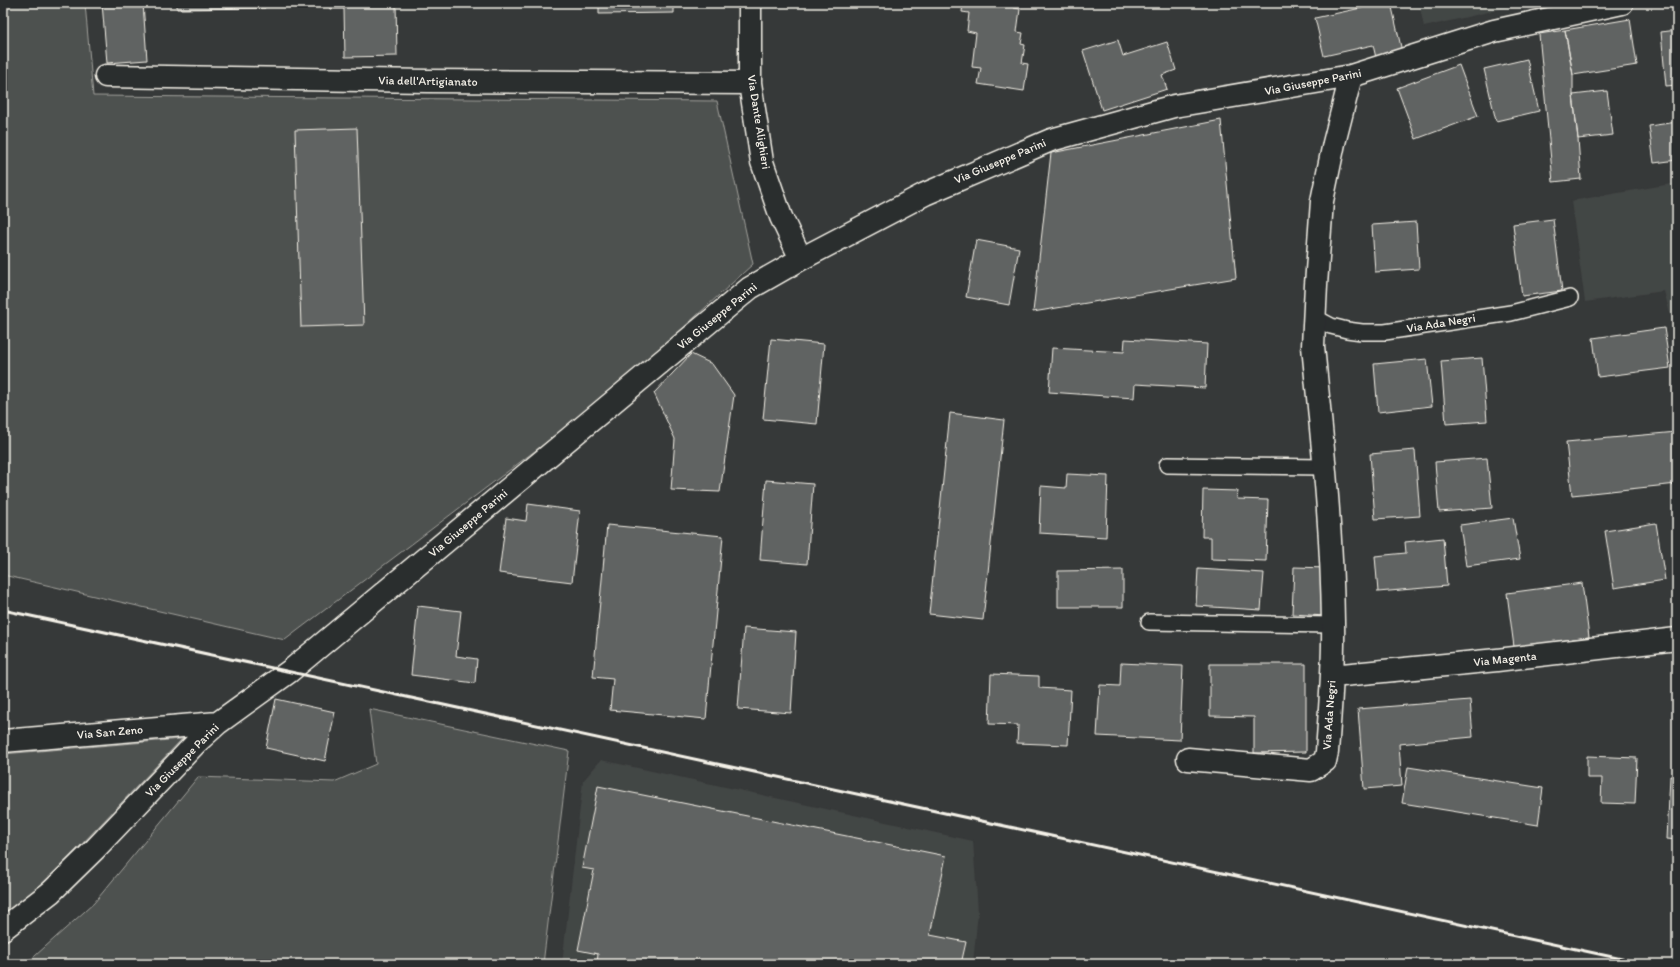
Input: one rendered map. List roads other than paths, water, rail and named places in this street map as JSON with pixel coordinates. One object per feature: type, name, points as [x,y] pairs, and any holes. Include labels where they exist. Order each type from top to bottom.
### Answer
[{"type":"street","name":"Via Dante Alighieri","points":[[750,3],[750,83],[762,162],[781,217],[801,259]]},
{"type":"street","name":"Via Giuseppe Parini","points":[[3,929],[51,892],[95,849],[197,742],[218,724],[290,671],[750,288],[801,259],[925,194],[1051,140],[1174,106],[1351,76],[1494,31],[1622,3]]},
{"type":"street","name":"Via dell'Artigianato","points":[[106,76],[436,81],[750,83]]},
{"type":"street","name":"Via Ada Negri","points":[[1188,759],[1311,770],[1325,761],[1328,752],[1333,625],[1330,526],[1314,346],[1314,317],[1322,201],[1334,143],[1351,76]]},
{"type":"street","name":"Via Magenta","points":[[1332,676],[1497,660],[1677,639]]},
{"type":"street","name":"Via San Zeno","points":[[3,741],[218,724]]},
{"type":"lane","name":"Via Ada Negri","points":[[1314,317],[1331,326],[1347,330],[1362,332],[1385,332],[1511,313],[1570,298]]},
{"type":"lane","points":[[1167,465],[1324,467]]},
{"type":"lane","points":[[1149,622],[1333,625]]},
{"type":"railway","points":[[3,610],[1645,964]]}]
